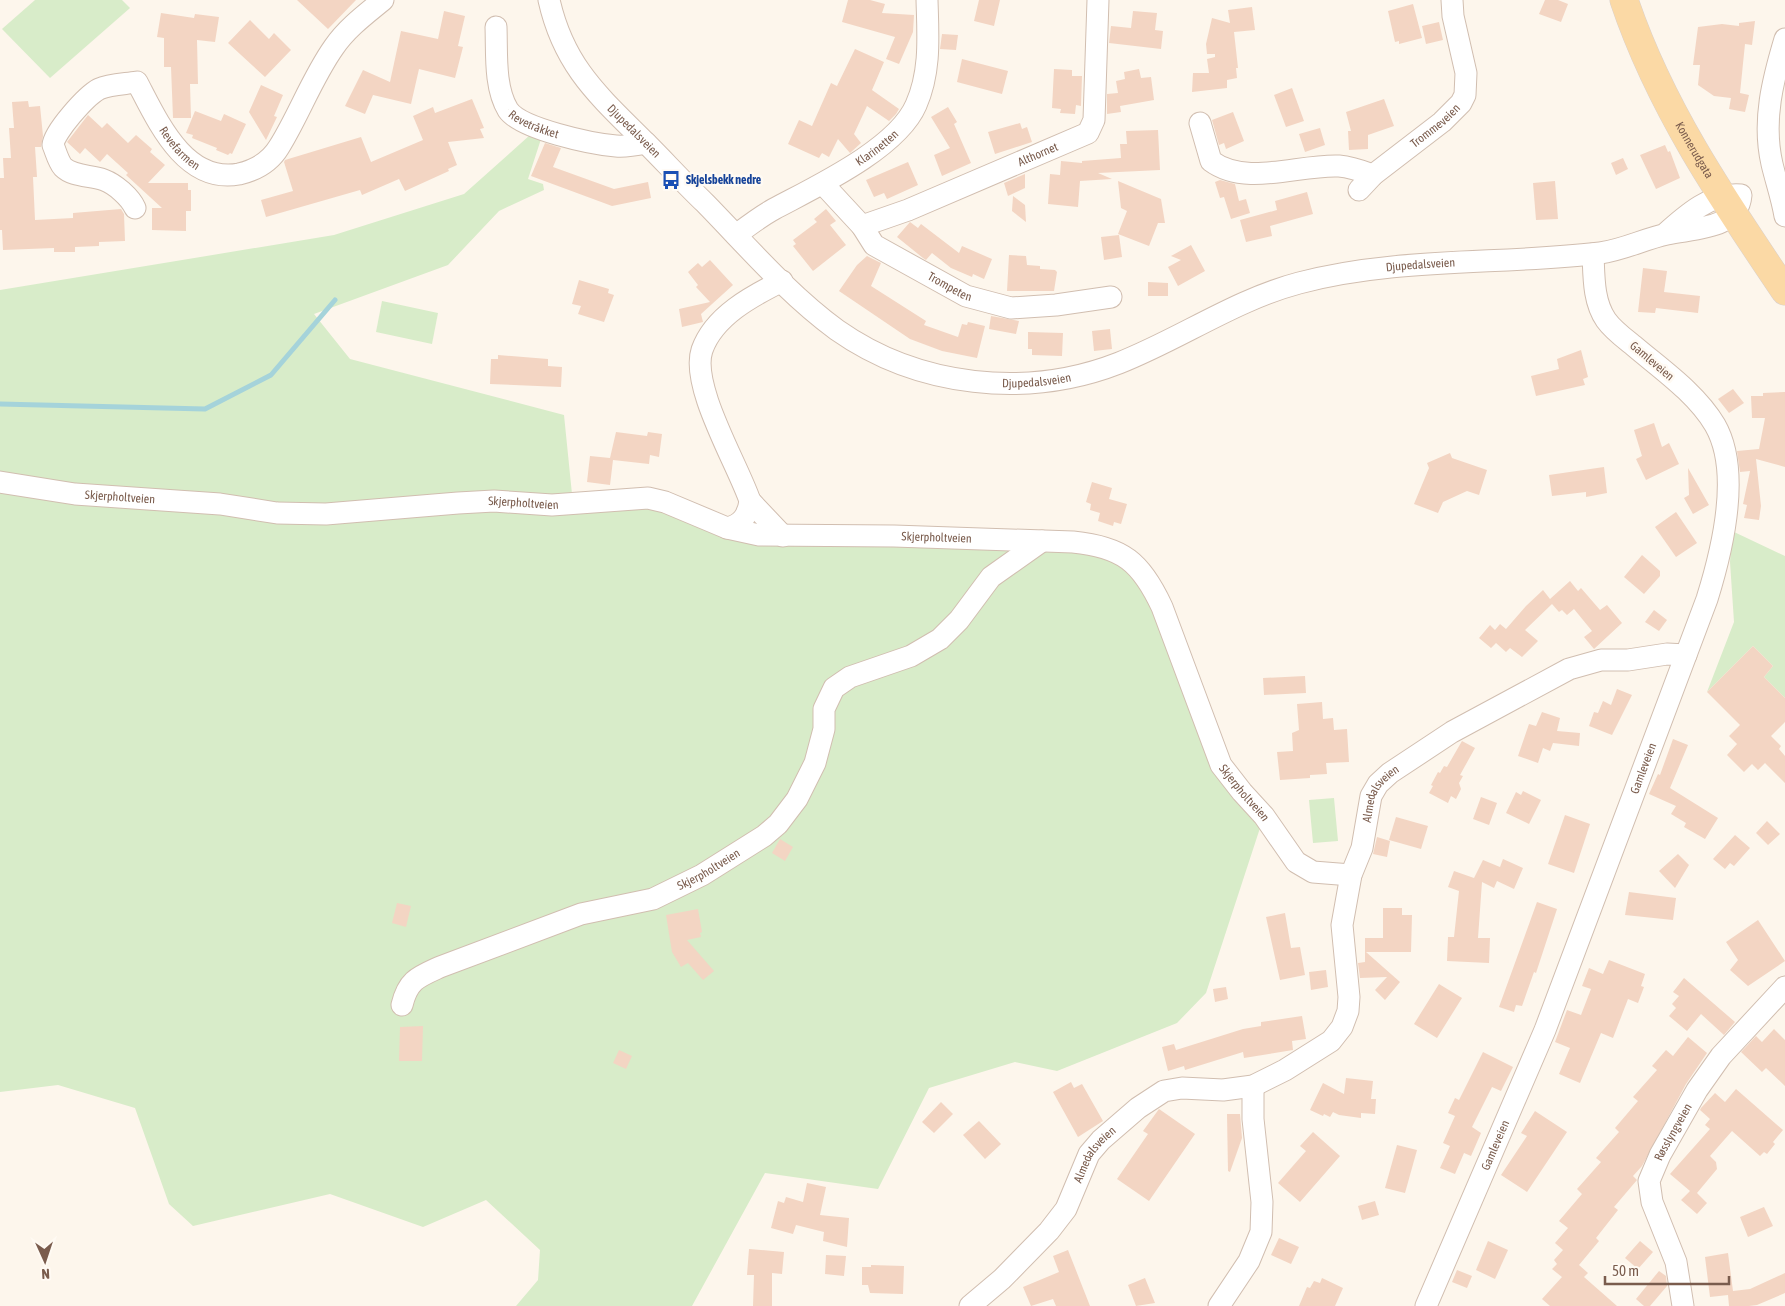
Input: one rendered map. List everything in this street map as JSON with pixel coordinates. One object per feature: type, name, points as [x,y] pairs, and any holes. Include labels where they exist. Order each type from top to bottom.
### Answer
[{"type":"main road","name":"Konnerudgata","points":[[1624,0],[1658,85],[1677,122],[1732,201],[1785,291]]},
{"type":"main road","name":"Konnerudgata","points":[[1636,0],[1670,78],[1696,125],[1732,201],[1785,262]]},
{"type":"street","name":"Revefarmen","points":[[136,208],[110,184],[74,173],[63,166],[54,146],[58,131],[93,94],[108,86],[137,82],[160,126],[193,164],[216,174],[227,175],[251,171],[271,158],[279,148],[302,101],[334,47],[357,22],[383,0]]},
{"type":"street","name":"Klarinetten","points":[[736,235],[772,210],[824,185],[891,136],[916,106],[928,66],[927,0]]},
{"type":"street","name":"Althornet","points":[[862,226],[942,196],[1088,133],[1094,120],[1098,0]]},
{"type":"street","name":"Trommeveien","points":[[1200,122],[1211,161],[1230,171],[1271,172],[1340,166],[1354,168],[1366,182],[1442,122],[1461,103],[1465,95],[1466,73],[1454,23],[1452,0]]},
{"type":"street","name":"Djupedalsveien","points":[[551,9],[568,54],[588,83],[736,235],[816,313],[853,341],[902,363],[954,379],[1011,384],[1038,384],[1073,377],[1117,364],[1238,306],[1297,284],[1358,272],[1409,266],[1593,254],[1620,249],[1666,234],[1693,212],[1732,201]]},
{"type":"street","name":"Revetråkket","points":[[496,27],[498,71],[507,108],[513,116],[542,128],[597,144],[630,146],[646,143]]},
{"type":"street","points":[[1785,39],[1770,144],[1772,163],[1782,187],[1785,216]]},
{"type":"street","name":"Trompeten","points":[[824,185],[862,226],[874,245],[944,286],[986,303],[1011,308],[1056,305],[1111,297]]},
{"type":"street","name":"Gamleveien","points":[[1426,1306],[1545,1030],[1614,852],[1707,599],[1722,546],[1728,491],[1724,450],[1716,426],[1705,410],[1605,319],[1596,295],[1593,254]]},
{"type":"street","points":[[782,281],[757,293],[724,318],[711,333],[702,351],[702,372],[709,400],[722,436],[750,501],[783,536]]},
{"type":"street","name":"Skjerpholtveien","points":[[0,482],[75,494],[220,504],[278,513],[326,514],[467,502],[552,505],[648,498],[664,502],[727,528],[759,535],[894,536],[1072,542],[1102,546],[1128,558],[1140,568],[1162,607],[1216,751],[1227,774],[1264,816],[1296,862],[1313,872],[1351,875]]},
{"type":"street","points":[[727,528],[737,526],[743,519],[750,501]]},
{"type":"street","name":"Skjerpholtveien","points":[[402,1005],[408,985],[434,970],[572,917],[653,899],[702,874],[764,836],[778,824],[797,799],[815,763],[824,729],[824,709],[834,688],[850,677],[911,656],[940,639],[959,620],[992,577],[1042,541]]},
{"type":"street","name":"Almedalsveien","points":[[978,1304],[1049,1231],[1066,1209],[1088,1154],[1100,1140],[1138,1108],[1164,1092],[1182,1088],[1223,1090],[1254,1086],[1311,1055],[1331,1041],[1342,1027],[1348,1011],[1348,997],[1342,925],[1351,875],[1362,848],[1371,796],[1378,784],[1390,773],[1452,732],[1581,665],[1600,660],[1628,660],[1667,654],[1686,655]]},
{"type":"street","name":"Røsslyngveien","points":[[1683,1306],[1676,1262],[1652,1202],[1649,1181],[1660,1155],[1698,1090],[1721,1056],[1785,987]]},
{"type":"street","points":[[1219,1306],[1249,1261],[1261,1232],[1262,1202],[1253,1127],[1254,1086]]},
{"type":"green space","points":[[35,0],[122,0],[130,8],[50,78],[2,29]]},
{"type":"green space","points":[[530,135],[541,139],[528,179],[543,184],[544,190],[499,211],[448,265],[314,314],[350,359],[564,415],[573,504],[637,498],[709,521],[1055,540],[1135,563],[1260,828],[1206,993],[1177,1023],[1057,1071],[1015,1062],[929,1088],[878,1189],[765,1173],[692,1306],[516,1306],[538,1280],[540,1250],[486,1200],[423,1227],[330,1194],[193,1226],[169,1204],[135,1108],[58,1085],[0,1092],[0,290],[334,235],[464,194]]},
{"type":"green space","points":[[382,301],[438,313],[432,344],[376,332]]},
{"type":"green space","points":[[1732,531],[1785,556],[1785,698],[1764,677],[1773,666],[1753,646],[1707,692],[1734,622],[1730,562]]},
{"type":"green space","points":[[1334,798],[1338,841],[1313,843],[1309,800]]},
{"type":"building","points":[[297,0],[356,0],[328,29]]},
{"type":"building","points":[[848,0],[870,0],[885,4],[882,13],[914,15],[913,32],[899,64],[886,59],[895,37],[842,22]]},
{"type":"building","points":[[979,0],[1000,0],[994,26],[974,21]]},
{"type":"building","points":[[1545,0],[1558,0],[1568,4],[1561,22],[1539,14]]},
{"type":"building","points":[[1413,4],[1422,38],[1399,44],[1399,41],[1395,42],[1388,11]]},
{"type":"building","points":[[1252,7],[1255,30],[1234,32],[1238,68],[1236,68],[1237,78],[1227,80],[1227,88],[1192,92],[1193,73],[1209,73],[1207,59],[1215,57],[1215,54],[1207,54],[1206,44],[1212,18],[1230,23],[1228,10]]},
{"type":"building","points":[[444,11],[465,16],[458,46],[463,47],[455,78],[419,69],[411,104],[373,95],[365,114],[345,106],[363,70],[390,82],[401,31],[438,39]]},
{"type":"building","points":[[1133,11],[1157,13],[1155,30],[1163,31],[1161,49],[1109,43],[1111,26],[1131,28]]},
{"type":"building","points":[[161,13],[194,18],[195,14],[219,17],[215,42],[197,40],[198,84],[190,84],[191,118],[173,118],[171,67],[164,67],[164,38],[157,37]]},
{"type":"building","points":[[250,20],[269,39],[274,33],[291,50],[265,77],[228,43]]},
{"type":"building","points":[[1755,21],[1752,45],[1745,44],[1740,93],[1749,95],[1745,112],[1729,109],[1731,98],[1714,96],[1698,85],[1700,65],[1693,65],[1698,27],[1722,24],[1739,26],[1739,23]]},
{"type":"building","points":[[1439,22],[1443,40],[1426,44],[1422,26]]},
{"type":"building","points":[[942,34],[958,35],[956,50],[940,49]]},
{"type":"building","points":[[855,49],[884,62],[872,90],[899,109],[896,114],[889,121],[867,106],[854,134],[861,143],[850,153],[838,139],[829,157],[822,153],[819,158],[788,144],[799,120],[812,126],[831,83],[837,86]]},
{"type":"building","points":[[962,59],[1008,71],[1002,94],[957,82]]},
{"type":"building","points":[[1054,69],[1072,70],[1072,76],[1082,76],[1081,106],[1076,105],[1075,114],[1060,113],[1061,109],[1052,108]]},
{"type":"building","points":[[1139,69],[1141,78],[1151,77],[1154,100],[1120,106],[1121,112],[1107,114],[1107,94],[1118,93],[1116,81],[1125,79],[1124,72]]},
{"type":"building","points":[[261,85],[283,95],[274,116],[277,117],[266,140],[249,112]]},
{"type":"building","points":[[1292,88],[1304,121],[1286,127],[1274,95]]},
{"type":"building","points":[[472,99],[484,128],[480,129],[484,138],[448,142],[457,165],[448,169],[449,171],[405,191],[399,179],[362,195],[360,190],[266,217],[261,200],[293,191],[285,160],[361,137],[371,162],[423,140],[413,116],[433,107],[435,113]]},
{"type":"building","points":[[1384,99],[1394,126],[1368,135],[1368,149],[1349,150],[1348,131],[1351,131],[1346,112]]},
{"type":"building","points":[[28,101],[29,107],[40,106],[43,136],[41,147],[35,147],[37,177],[33,177],[35,220],[73,218],[73,213],[121,209],[124,214],[125,241],[99,242],[99,246],[75,247],[75,252],[54,252],[54,248],[3,250],[2,230],[0,230],[0,178],[4,178],[3,158],[11,158],[9,128],[14,128],[12,102]]},
{"type":"building","points":[[948,107],[957,122],[954,124],[971,163],[942,176],[934,155],[950,148],[931,117]]},
{"type":"building","points":[[195,111],[221,121],[224,114],[246,124],[232,154],[228,155],[216,150],[217,148],[192,138],[193,135],[186,133]]},
{"type":"building","points":[[1233,112],[1244,141],[1226,149],[1224,143],[1219,145],[1212,120]]},
{"type":"building","points":[[88,115],[102,128],[107,123],[128,143],[136,135],[152,149],[150,152],[165,165],[148,183],[188,183],[188,190],[191,190],[191,211],[186,211],[186,231],[152,230],[152,208],[162,208],[126,175],[128,173],[107,154],[100,162],[85,148],[80,154],[67,142]]},
{"type":"building","points":[[1020,123],[1022,129],[1027,127],[1032,142],[995,154],[988,132]]},
{"type":"building","points":[[1320,128],[1325,145],[1305,152],[1299,134]]},
{"type":"building","points":[[1158,130],[1160,170],[1098,173],[1112,179],[1080,181],[1078,207],[1048,204],[1050,174],[1060,175],[1061,161],[1082,163],[1082,161],[1121,158],[1120,144],[1127,144],[1126,131]]},
{"type":"building","points":[[545,143],[561,148],[553,167],[614,189],[648,182],[651,198],[612,206],[531,176]]},
{"type":"building","points":[[1665,145],[1668,152],[1670,151],[1680,178],[1656,189],[1640,155]]},
{"type":"building","points":[[1623,158],[1628,169],[1616,175],[1611,163]]},
{"type":"building","points":[[908,162],[918,185],[887,199],[884,193],[874,197],[866,180]]},
{"type":"building","points":[[1025,174],[1025,188],[1008,196],[1004,183]]},
{"type":"building","points":[[1220,180],[1235,184],[1239,201],[1246,199],[1250,213],[1231,219],[1224,197],[1220,198],[1215,182]]},
{"type":"building","points":[[1118,181],[1161,199],[1165,223],[1158,223],[1149,246],[1118,234],[1127,211],[1121,208]]},
{"type":"building","points":[[1555,181],[1558,219],[1536,220],[1533,183]]},
{"type":"building","points":[[1307,192],[1313,214],[1270,226],[1272,236],[1246,242],[1240,220],[1277,210],[1275,201]]},
{"type":"building","points":[[1013,196],[1025,205],[1026,222],[1012,211]]},
{"type":"building","points":[[826,209],[836,221],[830,225],[846,245],[813,271],[793,246],[796,244],[793,240],[817,222],[814,219]]},
{"type":"building","points":[[910,222],[918,228],[921,224],[959,253],[962,246],[992,259],[984,279],[973,274],[972,277],[951,268],[932,253],[926,260],[923,258],[897,237]]},
{"type":"building","points":[[1119,235],[1122,257],[1104,260],[1101,237]]},
{"type":"building","points":[[1191,245],[1205,271],[1178,286],[1168,267],[1181,260],[1171,256]]},
{"type":"building","points":[[1009,255],[1026,256],[1027,265],[1040,266],[1040,269],[1055,270],[1057,272],[1054,291],[1007,291]]},
{"type":"building","points":[[867,256],[881,263],[871,286],[926,321],[924,325],[958,337],[962,324],[967,325],[968,322],[985,326],[977,358],[942,351],[910,339],[839,291],[857,265]]},
{"type":"building","points":[[710,260],[733,285],[701,314],[703,322],[682,327],[679,309],[710,302],[696,287],[698,285],[688,272],[698,263],[702,267]]},
{"type":"building","points":[[1643,268],[1667,271],[1664,292],[1700,296],[1698,313],[1656,308],[1655,313],[1638,312]]},
{"type":"building","points":[[579,280],[609,289],[608,293],[614,295],[604,322],[578,314],[581,306],[572,304]]},
{"type":"building","points":[[1148,282],[1168,283],[1168,296],[1148,296]]},
{"type":"building","points":[[991,316],[1019,321],[1016,334],[989,329]]},
{"type":"building","points":[[1110,329],[1112,349],[1094,351],[1092,331]]},
{"type":"building","points":[[1028,332],[1063,333],[1062,356],[1032,355],[1032,349],[1028,349]]},
{"type":"building","points":[[1581,350],[1588,377],[1583,379],[1585,385],[1536,396],[1531,376],[1559,369],[1557,359]]},
{"type":"building","points":[[498,355],[548,359],[548,366],[562,367],[561,387],[490,384],[491,359],[498,359]]},
{"type":"building","points":[[1733,389],[1744,403],[1729,413],[1718,399]]},
{"type":"building","points":[[1785,392],[1785,467],[1756,459],[1761,506],[1759,520],[1744,518],[1747,505],[1743,504],[1750,471],[1740,472],[1737,451],[1759,449],[1765,418],[1752,418],[1751,396],[1763,396],[1763,393]]},
{"type":"building","points":[[1654,423],[1662,447],[1669,443],[1679,464],[1646,480],[1636,459],[1642,456],[1634,430]]},
{"type":"building","points":[[616,432],[647,436],[648,432],[662,434],[659,457],[650,455],[649,464],[613,460],[610,485],[587,482],[590,456],[610,458]]},
{"type":"building","points":[[1450,453],[1452,458],[1487,470],[1479,495],[1467,491],[1443,502],[1438,513],[1414,504],[1429,468],[1427,463]]},
{"type":"building","points":[[1604,467],[1607,493],[1586,497],[1586,492],[1552,496],[1549,475]]},
{"type":"building","points":[[1688,468],[1709,505],[1693,514],[1684,498],[1689,495]]},
{"type":"building","points":[[1092,482],[1112,488],[1109,499],[1127,504],[1121,524],[1114,522],[1113,526],[1098,521],[1100,513],[1090,510],[1091,504],[1086,502]]},
{"type":"building","points":[[1676,512],[1697,543],[1676,557],[1655,527]]},
{"type":"building","points":[[1642,555],[1660,571],[1660,576],[1644,594],[1624,577]]},
{"type":"building","points":[[1570,581],[1578,591],[1581,588],[1600,610],[1607,605],[1622,623],[1594,649],[1584,637],[1592,631],[1574,609],[1567,615],[1562,610],[1559,612],[1552,604],[1525,630],[1538,641],[1522,657],[1510,648],[1506,652],[1496,643],[1491,648],[1479,638],[1490,625],[1495,630],[1500,624],[1506,629],[1543,590],[1550,599]]},
{"type":"building","points":[[1654,610],[1667,620],[1659,631],[1645,622]]},
{"type":"building","points":[[1753,646],[1773,666],[1764,677],[1785,698],[1785,722],[1771,736],[1781,746],[1779,749],[1785,756],[1785,783],[1765,763],[1758,770],[1752,764],[1744,772],[1727,755],[1737,744],[1729,736],[1740,725],[1707,692]]},
{"type":"building","points":[[1305,676],[1306,693],[1264,695],[1263,678]]},
{"type":"building","points":[[1617,689],[1632,695],[1612,735],[1589,726],[1594,712],[1598,713],[1603,701],[1611,705]]},
{"type":"building","points":[[1322,702],[1323,719],[1333,718],[1334,730],[1347,729],[1349,762],[1326,763],[1327,774],[1310,775],[1310,778],[1280,780],[1277,752],[1293,751],[1292,733],[1299,730],[1297,704]]},
{"type":"building","points":[[1542,712],[1560,718],[1557,731],[1580,733],[1579,746],[1553,743],[1550,751],[1543,748],[1538,763],[1518,756],[1529,724],[1536,726]]},
{"type":"building","points":[[1673,739],[1688,745],[1670,788],[1718,818],[1705,839],[1684,827],[1686,823],[1671,814],[1676,806],[1649,794],[1658,774],[1660,775]]},
{"type":"building","points":[[1462,741],[1475,748],[1460,775],[1463,776],[1459,783],[1461,789],[1456,799],[1451,796],[1448,803],[1429,793],[1438,772],[1440,773],[1444,766],[1447,767]]},
{"type":"building","points":[[1523,791],[1541,800],[1529,824],[1506,813],[1516,792],[1521,795]]},
{"type":"building","points":[[1481,797],[1497,803],[1489,825],[1473,819]]},
{"type":"building","points":[[1565,815],[1590,824],[1574,873],[1548,864]]},
{"type":"building","points":[[1396,817],[1428,826],[1421,849],[1389,840]]},
{"type":"building","points":[[1767,821],[1780,834],[1768,845],[1756,833]]},
{"type":"building","points":[[1735,835],[1750,848],[1734,866],[1730,863],[1725,869],[1713,859]]},
{"type":"building","points":[[1377,837],[1390,841],[1387,857],[1373,854]]},
{"type":"building","points":[[780,839],[793,847],[785,861],[772,853]]},
{"type":"building","points":[[1678,854],[1689,865],[1675,888],[1659,871]]},
{"type":"building","points":[[1503,859],[1523,868],[1514,889],[1497,881],[1494,888],[1482,882],[1478,938],[1490,938],[1489,963],[1447,961],[1448,937],[1454,937],[1459,891],[1448,887],[1454,871],[1474,878],[1483,860],[1500,867]]},
{"type":"building","points":[[1629,892],[1676,898],[1673,920],[1625,915]]},
{"type":"building","points":[[1537,902],[1557,909],[1536,973],[1534,972],[1522,1006],[1516,1005],[1514,1012],[1499,1007]]},
{"type":"building","points":[[397,903],[411,906],[406,927],[392,923]]},
{"type":"building","points":[[1383,908],[1402,908],[1402,915],[1412,915],[1411,952],[1366,952],[1400,982],[1385,1000],[1375,990],[1387,977],[1360,978],[1358,963],[1365,962],[1365,938],[1383,938]]},
{"type":"building","points":[[698,909],[702,932],[700,933],[701,937],[687,940],[714,971],[703,980],[688,963],[681,967],[672,952],[666,915]]},
{"type":"building","points":[[1285,913],[1291,948],[1300,947],[1305,975],[1280,980],[1266,917]]},
{"type":"building","points":[[1758,920],[1785,961],[1748,986],[1730,970],[1738,960],[1726,942]]},
{"type":"building","points":[[1609,960],[1645,974],[1641,986],[1644,987],[1638,1003],[1628,999],[1613,1038],[1601,1033],[1580,1083],[1559,1074],[1570,1048],[1555,1042],[1567,1010],[1581,1015],[1591,989],[1582,986],[1589,968],[1603,974]]},
{"type":"building","points":[[1326,970],[1328,987],[1311,990],[1309,972]]},
{"type":"building","points":[[1684,978],[1735,1022],[1724,1035],[1701,1014],[1687,1031],[1669,1016],[1676,1008],[1672,1004],[1679,996],[1673,992]]},
{"type":"building","points":[[1439,984],[1462,998],[1437,1038],[1414,1024]]},
{"type":"building","points":[[1226,987],[1228,999],[1215,1002],[1213,989]]},
{"type":"building","points":[[1302,1016],[1306,1039],[1292,1041],[1293,1050],[1244,1058],[1243,1052],[1185,1070],[1184,1066],[1168,1071],[1162,1047],[1174,1044],[1176,1050],[1243,1029],[1261,1026],[1261,1022]]},
{"type":"building","points":[[423,1026],[422,1061],[399,1061],[400,1027]]},
{"type":"building","points":[[1774,1029],[1785,1040],[1785,1086],[1766,1068],[1762,1072],[1741,1052],[1756,1036],[1762,1042]]},
{"type":"building","points":[[1688,1037],[1707,1053],[1686,1084],[1642,1166],[1633,1176],[1637,1180],[1614,1207],[1618,1210],[1596,1238],[1599,1241],[1579,1265],[1588,1273],[1584,1277],[1617,1306],[1550,1306],[1542,1299],[1562,1277],[1552,1269],[1557,1264],[1554,1260],[1563,1250],[1555,1243],[1568,1228],[1559,1221],[1582,1194],[1577,1189],[1601,1162],[1596,1158],[1619,1132],[1615,1128],[1638,1101],[1633,1097],[1657,1070],[1652,1066],[1666,1050],[1673,1056]]},
{"type":"building","points":[[619,1050],[632,1056],[626,1069],[613,1063]]},
{"type":"building","points":[[1483,1052],[1513,1067],[1501,1091],[1492,1087],[1472,1127],[1481,1133],[1471,1156],[1464,1153],[1455,1174],[1440,1168],[1450,1146],[1443,1143],[1455,1116],[1448,1113],[1455,1098],[1459,1100]]},
{"type":"building","points":[[1346,1078],[1373,1081],[1371,1099],[1376,1099],[1375,1114],[1361,1113],[1361,1118],[1339,1115],[1333,1112],[1330,1117],[1310,1110],[1323,1083],[1344,1094]]},
{"type":"building","points":[[1071,1082],[1074,1088],[1082,1084],[1103,1121],[1078,1137],[1053,1092]]},
{"type":"building","points":[[1736,1089],[1783,1130],[1773,1142],[1775,1144],[1767,1154],[1764,1152],[1760,1156],[1732,1131],[1710,1156],[1716,1162],[1717,1169],[1697,1193],[1707,1203],[1697,1214],[1681,1200],[1690,1191],[1670,1174],[1710,1129],[1705,1125],[1710,1119],[1700,1110],[1701,1108],[1715,1093],[1725,1102]]},
{"type":"building","points":[[941,1102],[953,1114],[934,1133],[922,1122]]},
{"type":"building","points":[[1159,1109],[1195,1134],[1149,1201],[1117,1179],[1148,1134],[1143,1131]]},
{"type":"building","points":[[1535,1111],[1567,1132],[1527,1192],[1501,1175],[1527,1136],[1521,1133]]},
{"type":"building","points":[[1227,1114],[1240,1114],[1242,1138],[1230,1172],[1228,1171]]},
{"type":"building","points":[[979,1121],[1001,1144],[985,1159],[963,1135]]},
{"type":"building","points":[[1313,1132],[1340,1156],[1300,1202],[1278,1183],[1306,1151],[1300,1146]]},
{"type":"building","points":[[1397,1145],[1417,1150],[1405,1193],[1385,1188]]},
{"type":"building","points":[[807,1183],[826,1187],[820,1215],[849,1218],[847,1247],[823,1241],[824,1232],[796,1225],[793,1234],[771,1228],[778,1201],[784,1203],[786,1197],[803,1202]]},
{"type":"building","points":[[1375,1201],[1379,1215],[1362,1220],[1358,1206]]},
{"type":"building","points":[[1764,1207],[1773,1226],[1748,1237],[1740,1217]]},
{"type":"building","points":[[1279,1238],[1299,1247],[1291,1264],[1271,1255]]},
{"type":"building","points":[[1488,1241],[1508,1250],[1495,1279],[1476,1270]]},
{"type":"building","points":[[1640,1241],[1653,1252],[1638,1269],[1625,1258]]},
{"type":"building","points":[[749,1249],[784,1252],[782,1274],[772,1273],[772,1306],[753,1306],[754,1275],[747,1275]]},
{"type":"building","points":[[1068,1250],[1090,1306],[1056,1306],[1053,1299],[1031,1306],[1023,1287],[1059,1272],[1053,1256]]},
{"type":"building","points":[[1728,1253],[1733,1291],[1750,1289],[1785,1273],[1785,1293],[1757,1305],[1749,1306],[1729,1306],[1728,1295],[1710,1297],[1705,1257]]},
{"type":"building","points":[[826,1255],[846,1256],[844,1276],[825,1274]]},
{"type":"building","points":[[871,1265],[904,1266],[903,1294],[870,1293],[868,1285],[862,1285],[862,1267],[871,1267]]},
{"type":"building","points":[[1457,1270],[1472,1276],[1467,1288],[1452,1282]]},
{"type":"building","points":[[1659,1271],[1666,1276],[1667,1286],[1650,1306],[1644,1306],[1636,1299]]},
{"type":"building","points":[[1145,1278],[1155,1303],[1136,1306],[1128,1285]]},
{"type":"building","points":[[1322,1278],[1343,1288],[1335,1306],[1299,1306],[1307,1287],[1310,1288],[1314,1281],[1320,1283]]},
{"type":"waterway","points":[[0,404],[205,409],[271,375],[335,300]]},
{"type":"place","name":"Skjelsbekk nedre","points":[[671,180]]}]
